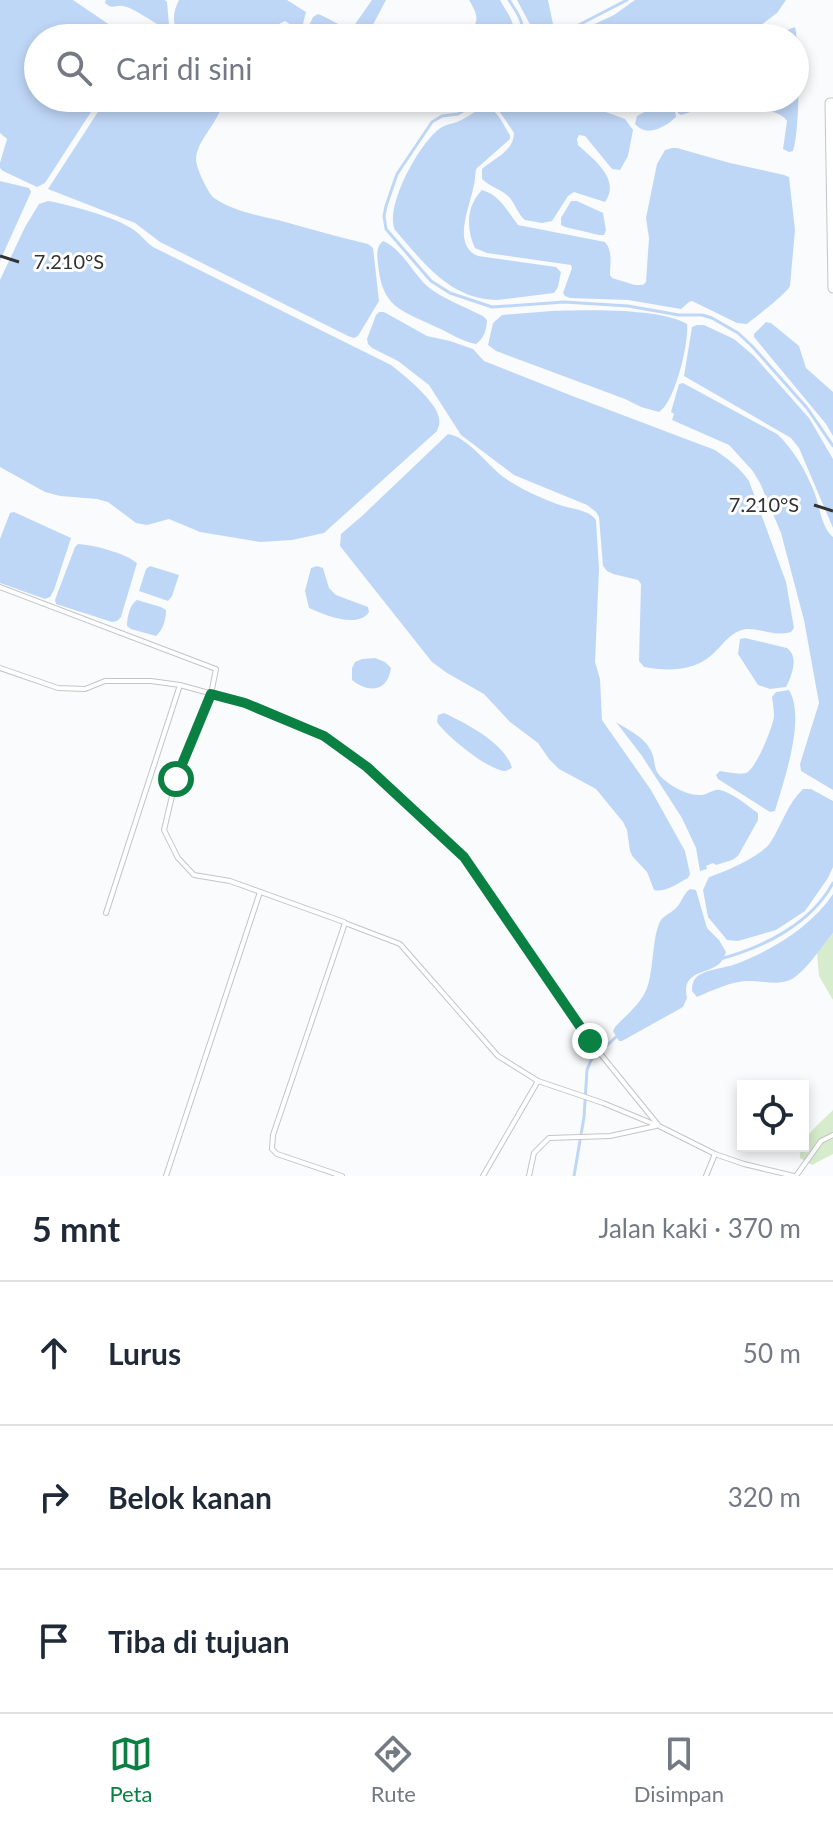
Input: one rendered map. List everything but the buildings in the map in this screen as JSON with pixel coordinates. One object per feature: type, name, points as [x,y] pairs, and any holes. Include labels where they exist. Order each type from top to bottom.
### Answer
[{"type":"street","points":[[833,103],[830,103],[833,288]]},
{"type":"lane","points":[[0,587],[216,669],[211,694],[176,779],[164,830],[178,858],[194,875],[230,881],[400,944],[498,1056],[538,1081],[659,1126],[715,1154],[795,1176],[821,1141],[833,1135]]},
{"type":"lane","points":[[0,668],[58,688],[85,689],[105,681],[151,681],[180,685],[245,703],[324,736],[367,767],[464,857],[590,1041],[659,1126]]},
{"type":"lane","points":[[106,913],[180,685]]},
{"type":"lane","points":[[166,1176],[260,892]]},
{"type":"lane","points":[[342,1176],[277,1154],[272,1149],[273,1135],[345,923]]},
{"type":"lane","points":[[483,1176],[538,1081]]},
{"type":"lane","points":[[529,1176],[534,1153],[549,1138],[610,1136],[659,1126]]},
{"type":"lane","points":[[706,1176],[715,1154]]},
{"type":"green space","points":[[833,933],[833,1000],[819,976],[817,953]]},
{"type":"green space","points":[[833,1110],[833,1154],[812,1165],[800,1158],[801,1152],[809,1152],[811,1132]]},
{"type":"water","points":[[0,0],[73,0],[108,24],[24,24],[24,112],[91,112],[45,183],[37,187],[0,168],[7,139],[0,133]]},
{"type":"water","points":[[106,0],[165,0],[169,24],[157,24],[128,7],[105,3]]},
{"type":"water","points":[[179,0],[287,0],[306,12],[303,24],[285,21],[279,24],[175,24]]},
{"type":"water","points":[[372,0],[386,0],[373,24],[355,24]]},
{"type":"water","points":[[469,0],[500,0],[512,24],[474,24],[475,12]]},
{"type":"water","points":[[517,0],[548,0],[553,24],[530,24]]},
{"type":"water","points":[[635,0],[786,0],[777,13],[762,24],[595,24]]},
{"type":"water","points":[[318,14],[339,24],[310,24]]},
{"type":"water","points":[[98,112],[219,112],[200,144],[196,159],[200,174],[214,198],[237,209],[368,244],[373,248],[379,301],[358,336],[348,336],[160,242],[135,223],[48,189]]},
{"type":"water","points":[[474,112],[494,112],[510,135],[510,139],[476,169],[464,226],[466,244],[478,256],[556,267],[561,272],[554,293],[498,300],[466,294],[439,277],[395,230],[393,219],[399,191],[414,161],[431,136]]},
{"type":"water","points":[[500,112],[606,112],[625,119],[633,130],[628,156],[620,170],[612,169],[585,136],[579,135],[578,145],[604,170],[610,186],[609,194],[605,202],[574,192],[552,221],[542,223],[525,220],[507,195],[482,179],[482,169],[507,150],[514,133]]},
{"type":"water","points":[[645,112],[675,112],[676,117],[650,131],[635,124],[637,116]]},
{"type":"water","points":[[774,112],[797,112],[793,151],[783,149],[787,121]]},
{"type":"water","points":[[672,148],[789,177],[795,230],[790,286],[747,324],[737,323],[692,301],[681,309],[628,300],[570,298],[563,293],[571,265],[487,253],[475,248],[469,218],[473,203],[482,190],[498,200],[518,225],[605,242],[610,253],[612,278],[643,285],[646,282],[649,238],[646,218],[657,164],[665,150]]},
{"type":"water","points":[[0,181],[29,188],[31,192],[0,261]]},
{"type":"water","points":[[48,201],[92,212],[126,225],[153,247],[391,365],[432,404],[439,418],[437,431],[324,533],[292,540],[260,542],[200,532],[169,519],[147,525],[136,523],[108,502],[45,492],[0,467],[0,280],[25,227],[39,204]]},
{"type":"water","points":[[571,201],[603,213],[604,235],[561,225],[561,218]]},
{"type":"water","points":[[383,241],[401,255],[427,286],[487,320],[479,342],[465,341],[395,306],[380,279],[377,254]]},
{"type":"water","points":[[552,311],[641,313],[687,324],[680,371],[665,406],[659,412],[641,407],[496,351],[488,345],[493,323],[502,315]]},
{"type":"water","points":[[379,312],[427,336],[473,349],[484,361],[715,450],[729,460],[749,481],[786,582],[794,628],[791,632],[778,634],[741,630],[700,663],[673,669],[644,667],[639,661],[641,584],[638,580],[613,574],[603,566],[596,512],[587,505],[514,475],[461,435],[429,385],[398,361],[368,344],[367,339]]},
{"type":"water","points":[[766,322],[799,346],[806,368],[833,392],[833,436],[754,337]]},
{"type":"water","points":[[704,325],[734,339],[754,356],[809,418],[833,459],[833,528],[799,448],[791,438],[684,376],[692,327]]},
{"type":"water","points":[[683,383],[783,440],[806,474],[825,527],[833,537],[833,790],[801,771],[800,764],[819,703],[804,620],[781,533],[760,483],[729,445],[672,420],[674,414],[671,412],[679,384]]},
{"type":"water","points":[[448,434],[469,445],[515,484],[557,504],[589,514],[596,520],[599,569],[595,662],[600,679],[602,720],[651,790],[685,851],[690,874],[671,887],[654,890],[647,872],[630,851],[623,822],[596,789],[559,769],[538,743],[510,722],[484,694],[432,662],[340,546],[341,534]]},
{"type":"water","points":[[14,512],[71,538],[54,590],[45,599],[0,583],[0,539],[10,513]]},
{"type":"water","points":[[78,544],[109,550],[137,563],[121,617],[117,621],[56,604]]},
{"type":"water","points":[[150,566],[179,575],[168,601],[139,591],[146,569]]},
{"type":"water","points":[[311,568],[323,568],[329,588],[336,595],[368,607],[369,612],[357,620],[349,620],[309,608],[305,591]]},
{"type":"water","points":[[137,600],[166,610],[164,624],[156,636],[127,626],[129,611]]},
{"type":"water","points":[[740,639],[787,648],[791,652],[793,666],[786,687],[770,689],[758,685],[738,654]]},
{"type":"water","points":[[375,658],[391,668],[382,686],[365,687],[352,680],[355,662]]},
{"type":"water","points":[[789,690],[794,702],[794,732],[775,811],[770,812],[716,775],[720,771],[740,774],[750,770],[773,721],[772,697],[776,692]]},
{"type":"water","points":[[444,713],[474,728],[494,743],[512,768],[505,771],[493,767],[466,750],[437,722],[438,715]]},
{"type":"water","points":[[616,722],[647,745],[658,774],[671,785],[697,795],[718,790],[725,792],[758,813],[758,820],[738,856],[716,865],[713,863],[700,871],[696,848],[682,818]]},
{"type":"water","points":[[803,789],[811,789],[833,801],[833,867],[828,878],[805,911],[776,930],[738,941],[727,940],[708,917],[703,890],[709,877],[742,863],[765,848]]},
{"type":"water","points":[[690,889],[696,890],[707,928],[719,940],[726,952],[724,957],[713,968],[691,978],[683,1007],[619,1041],[613,1031],[615,1027],[637,1004],[647,988],[658,926]]},
{"type":"water","points":[[833,894],[833,933],[795,977],[780,983],[739,982],[697,997],[692,991],[693,982],[699,975],[750,958],[790,936],[814,917]]},
{"type":"waterway","points":[[509,0],[522,24]]},
{"type":"waterway","points":[[581,24],[627,0]]},
{"type":"waterway","points":[[461,112],[442,116],[432,122],[397,174],[384,216],[386,229],[431,281],[450,293],[492,307],[564,302],[628,306],[712,318],[738,333],[752,346],[807,408],[833,446]]},
{"type":"waterway","points":[[720,959],[753,948],[785,932],[824,898],[833,883]]},
{"type":"waterway","points":[[574,1176],[584,1117],[587,1070],[591,1060],[616,1037]]},
{"type":"route","points":[[176,779],[211,694],[245,703],[324,736],[367,767],[464,857],[590,1041]]}]
